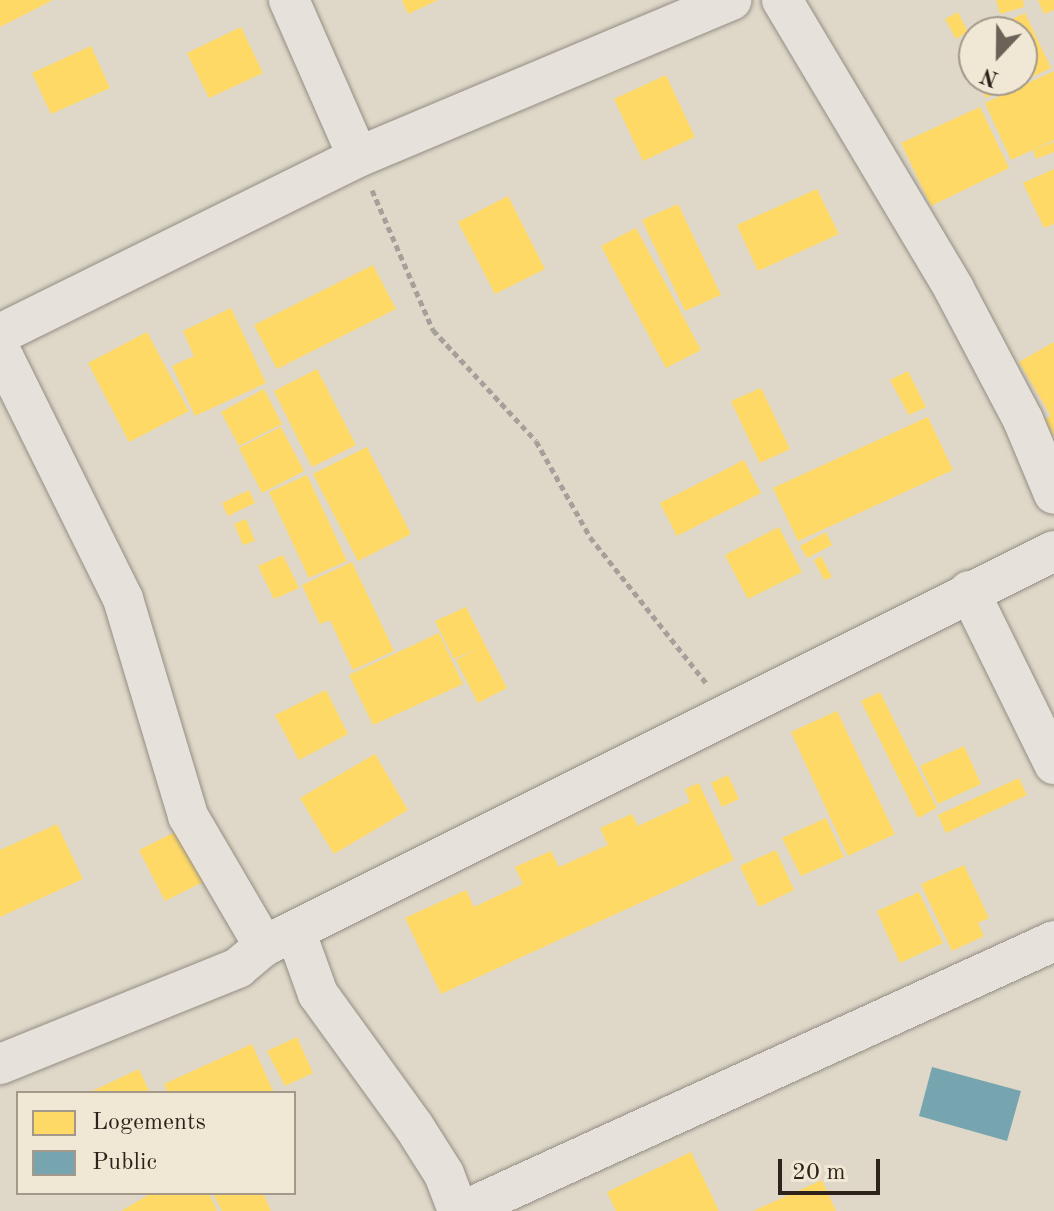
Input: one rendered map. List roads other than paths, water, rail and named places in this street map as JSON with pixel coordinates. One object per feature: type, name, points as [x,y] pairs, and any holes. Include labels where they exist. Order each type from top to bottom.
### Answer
[{"type":"street","points":[[289,0],[358,157]]},
{"type":"street","points":[[0,334],[358,157],[731,0]]},
{"type":"street","points":[[782,0],[954,289],[1023,420],[1054,494]]},
{"type":"street","points":[[0,350],[123,599],[188,816],[413,1125],[444,1174],[461,1211],[1054,941]]},
{"type":"street","points":[[10,1052],[238,968],[280,939],[732,716],[969,591],[1054,551]]},
{"type":"street","points":[[969,591],[1054,764]]}]
